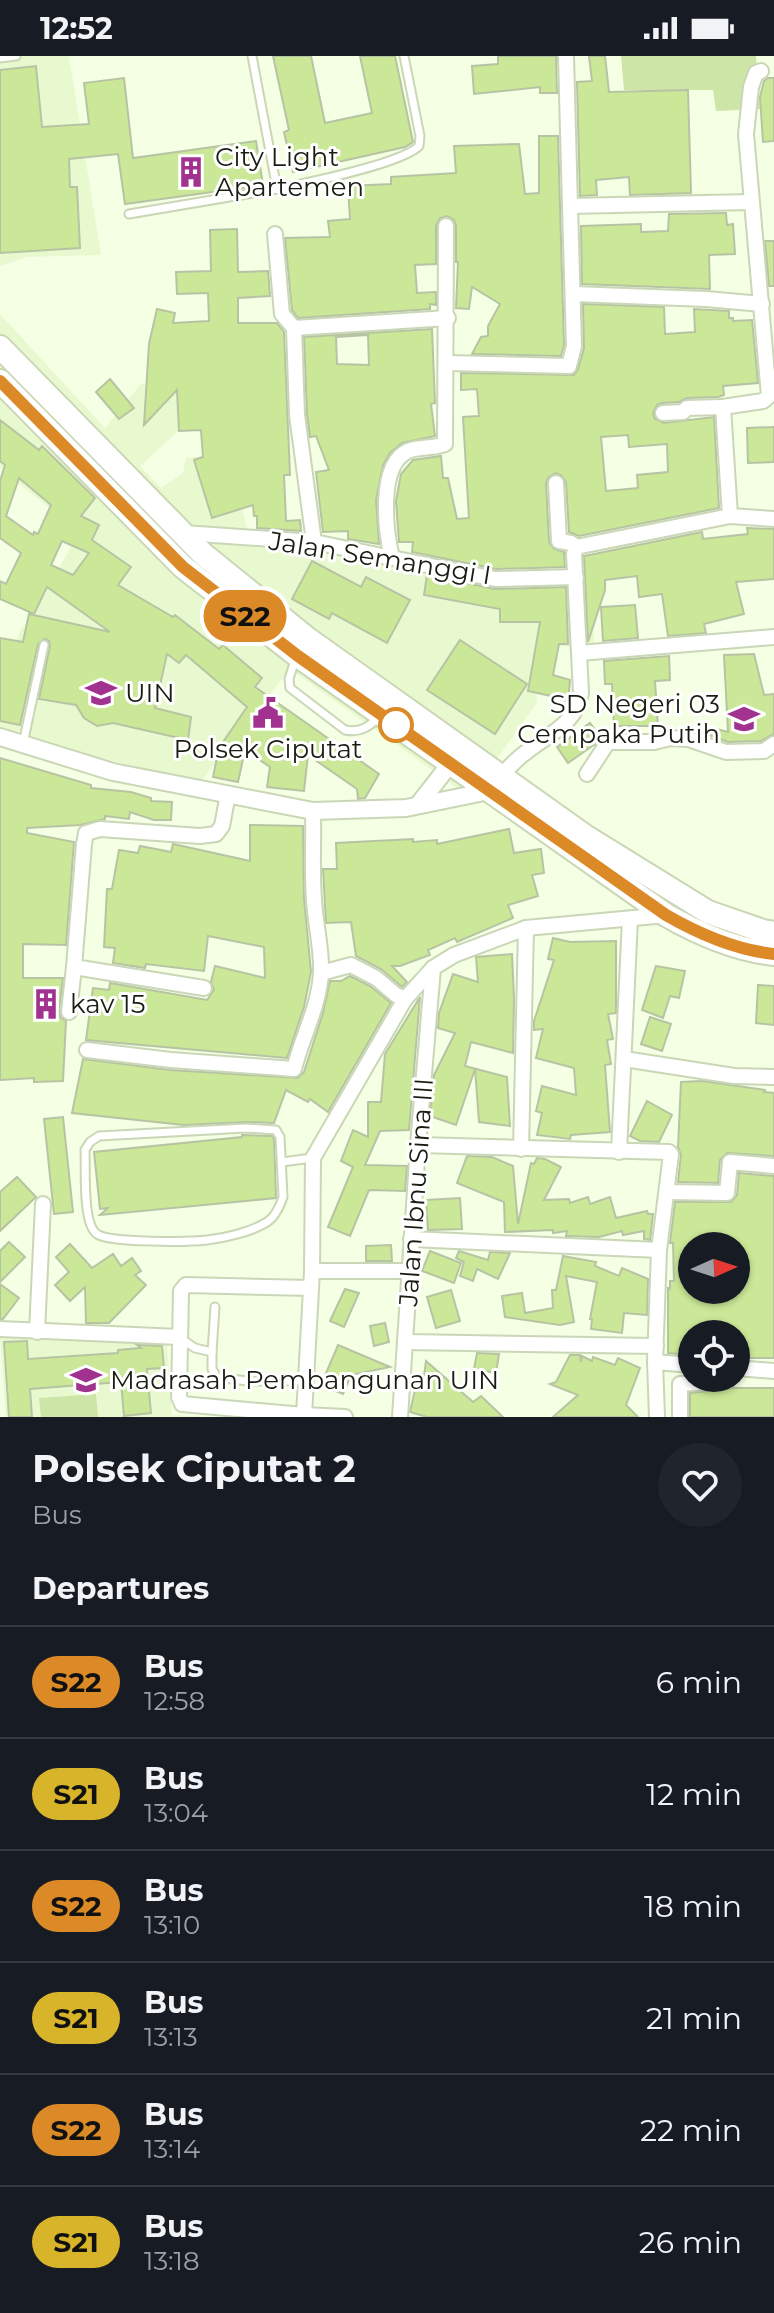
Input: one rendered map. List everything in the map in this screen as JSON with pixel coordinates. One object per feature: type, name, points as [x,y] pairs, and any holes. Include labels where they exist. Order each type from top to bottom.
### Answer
[{"type":"highway","points":[[0,347],[203,554],[308,639],[666,915],[699,933],[774,954]]},
{"type":"highway","points":[[0,381],[183,567],[298,656],[450,764],[495,783],[708,912],[774,933]]},
{"type":"street","points":[[447,363],[569,366],[574,346],[566,56]]},
{"type":"street","points":[[663,413],[683,412],[687,408],[723,407],[767,399],[769,396],[769,352],[750,202],[746,134],[751,87],[756,73],[765,66]]},
{"type":"street","points":[[570,206],[750,202]]},
{"type":"street","points":[[392,558],[386,530],[386,491],[396,462],[407,451],[445,444],[448,318],[446,226]]},
{"type":"street","points":[[275,234],[282,314],[294,328],[297,415],[314,542]]},
{"type":"street","points":[[573,294],[762,304]]},
{"type":"street","points":[[294,328],[448,318]]},
{"type":"street","points":[[723,407],[730,516]]},
{"type":"street","points":[[556,483],[559,541],[576,547]]},
{"type":"street","points":[[576,547],[730,516],[774,519]]},
{"type":"street","name":"Jalan Semanggi I","points":[[184,533],[314,542],[495,579],[576,577]]},
{"type":"street","points":[[0,737],[113,772],[313,811],[418,805],[495,783],[523,754],[570,721],[579,709],[576,547]]},
{"type":"street","points":[[579,653],[774,637]]},
{"type":"street","points":[[587,774],[608,742],[688,739],[726,752],[764,751],[774,744]]},
{"type":"street","points":[[418,805],[450,764]]},
{"type":"street","points":[[69,1012],[86,833],[110,828],[200,836],[216,834],[222,826],[228,794]]},
{"type":"street","points":[[87,1050],[293,1070],[314,1009],[321,973],[315,910],[313,811]]},
{"type":"street","points":[[304,1415],[312,1271],[313,1158],[405,999],[433,968],[454,955],[526,928],[666,915]]},
{"type":"street","points":[[619,1152],[630,919]]},
{"type":"street","points":[[521,1149],[526,928]]},
{"type":"street","points":[[321,973],[351,965],[405,999]]},
{"type":"street","points":[[74,967],[204,988]]},
{"type":"street","name":"Jalan Ibnu Sina III","points":[[400,1417],[433,968]]},
{"type":"street","points":[[624,1059],[734,1076],[774,1077]]},
{"type":"street","points":[[418,1145],[671,1154],[659,1250],[655,1362],[657,1417]]},
{"type":"street","points":[[667,1192],[727,1193],[730,1162],[774,1166]]},
{"type":"street","points":[[37,1332],[43,1204]]},
{"type":"street","points":[[411,1239],[659,1250]]},
{"type":"street","points":[[312,1271],[411,1271]]},
{"type":"street","points":[[311,1288],[186,1285],[181,1291],[179,1397],[182,1404],[345,1417]]},
{"type":"street","points":[[0,1329],[179,1337]]},
{"type":"street","points":[[406,1342],[656,1346]]},
{"type":"street","points":[[655,1362],[678,1364]]},
{"type":"street","points":[[750,1369],[774,1371]]},
{"type":"street","points":[[680,1392],[680,1417]]},
{"type":"lane","points":[[0,58],[16,56]]},
{"type":"lane","points":[[252,56],[277,189]]},
{"type":"lane","points":[[129,214],[326,179],[415,150],[419,146],[420,136],[404,56]]},
{"type":"lane","points":[[23,744],[44,645]]},
{"type":"lane","points":[[298,656],[291,668],[290,688],[345,730],[356,732],[371,725],[381,715]]},
{"type":"lane","points":[[264,1128],[276,1130],[280,1137],[282,1162],[283,1197],[280,1206],[267,1222],[239,1233],[208,1240],[108,1238],[97,1234],[88,1223],[85,1150],[99,1136],[264,1128]]},
{"type":"lane","points":[[282,1162],[313,1158]]},
{"type":"lane","points":[[215,1307],[212,1369],[217,1377],[247,1381],[307,1381]]},
{"type":"lane","points":[[179,1337],[195,1348],[212,1352]]},
{"type":"shaded area","points":[[0,56],[69,56],[101,255],[27,257],[0,266]]},
{"type":"shaded area","points":[[621,56],[756,56],[760,109],[716,111],[713,90],[624,90]]},
{"type":"shaded area","points":[[0,314],[105,428],[141,384],[190,394],[185,425],[140,466],[161,488],[183,473],[186,458],[230,454],[250,543],[314,543],[360,560],[591,590],[595,651],[543,643],[536,704],[470,797],[290,669],[200,782],[0,734],[0,676],[22,628],[39,605],[79,532],[0,468]]},
{"type":"shaded area","name":"Madrasah Pembangunan UIN","points":[[29,1336],[167,1344],[172,1415],[208,1417],[6,1417],[0,1338]]},
{"type":"shaded area","points":[[96,1394],[98,1417],[41,1417],[39,1398]]},
{"type":"building","points":[[273,56],[311,56],[325,123],[372,113],[360,56],[395,56],[413,142],[405,147],[293,172],[284,132],[289,130]]},
{"type":"building","points":[[498,56],[556,56],[557,93],[540,93],[540,87],[474,94],[472,66],[498,64]]},
{"type":"building","points":[[589,56],[605,56],[609,92],[688,90],[691,193],[630,195],[629,177],[596,180],[597,195],[580,196],[577,82],[592,81]]},
{"type":"building","points":[[36,66],[42,127],[89,124],[84,83],[124,78],[133,158],[256,141],[263,185],[125,204],[118,154],[69,159],[70,187],[77,187],[80,248],[0,253],[0,70]]},
{"type":"building","points":[[774,78],[774,141],[763,142],[760,97],[764,81]]},
{"type":"building","points":[[539,136],[558,136],[564,345],[561,356],[472,354],[481,337],[488,336],[488,326],[500,304],[472,287],[469,309],[456,308],[456,226],[454,220],[447,216],[440,218],[436,225],[436,264],[415,265],[417,293],[436,292],[436,305],[430,304],[430,309],[298,318],[292,310],[285,238],[330,237],[328,221],[350,219],[348,186],[391,184],[391,177],[456,173],[454,146],[519,144],[525,194],[539,193]]},
{"type":"building","points":[[726,213],[727,225],[733,224],[735,254],[709,255],[710,289],[582,284],[581,226],[641,224],[641,232],[668,231],[669,214]]},
{"type":"building","points":[[237,229],[238,272],[268,271],[270,296],[238,298],[238,323],[277,323],[284,332],[290,475],[284,475],[286,521],[300,520],[301,531],[257,528],[253,505],[212,518],[194,460],[203,457],[201,430],[179,431],[177,390],[144,425],[149,344],[157,309],[175,313],[173,323],[209,321],[208,293],[177,294],[176,272],[211,271],[210,230]]},
{"type":"building","points":[[765,241],[774,241],[774,286],[769,286]]},
{"type":"building","points":[[583,304],[664,307],[665,334],[695,332],[694,309],[729,311],[729,318],[733,321],[752,320],[758,383],[723,386],[724,395],[718,397],[662,403],[653,413],[655,419],[664,423],[714,417],[719,508],[579,536],[569,532],[566,482],[555,473],[546,483],[549,542],[554,549],[564,552],[565,567],[496,569],[412,552],[413,542],[399,542],[396,501],[401,474],[413,460],[441,456],[443,478],[448,478],[457,519],[469,518],[463,417],[479,416],[477,389],[461,390],[461,373],[574,375],[584,348]],"holes":[[[628,435],[629,447],[667,444],[668,472],[637,475],[638,488],[606,491],[601,437]]]},
{"type":"building","points":[[432,329],[435,403],[431,404],[435,436],[402,443],[390,453],[383,465],[376,500],[379,544],[348,539],[348,531],[323,532],[316,472],[329,470],[316,436],[310,437],[304,337]],"holes":[[[368,335],[369,365],[337,364],[336,337]]]},
{"type":"building","points":[[110,379],[134,408],[119,419],[96,392]]},
{"type":"building","points":[[0,420],[39,450],[42,446],[95,498],[81,516],[99,525],[92,540],[131,567],[118,585],[173,617],[175,615],[219,649],[223,645],[262,678],[255,687],[379,774],[365,798],[358,799],[357,789],[308,755],[304,791],[267,787],[270,767],[245,750],[238,782],[213,777],[219,748],[247,707],[186,655],[179,663],[167,654],[155,708],[191,717],[188,740],[113,723],[97,726],[84,718],[76,705],[39,699],[50,646],[45,639],[38,644],[20,725],[0,721],[0,638],[23,642],[29,614],[110,632],[47,587],[34,614],[0,599],[0,581],[6,584],[21,553],[0,538],[0,481],[5,465],[0,461]],"holes":[[[19,478],[51,505],[38,534],[34,532],[33,535],[6,516]],[[62,541],[89,553],[73,575],[51,565]]]},
{"type":"building","points":[[774,427],[774,462],[748,463],[747,428]]},
{"type":"building","points":[[747,528],[774,529],[774,579],[736,582],[744,614],[704,624],[706,633],[668,636],[662,594],[639,597],[637,576],[605,580],[605,590],[588,642],[584,556],[702,532],[703,539],[748,534]]},
{"type":"building","points":[[312,561],[361,587],[366,577],[410,600],[387,643],[332,613],[329,619],[292,599]]},
{"type":"building","points":[[427,575],[495,589],[566,587],[568,644],[559,644],[553,675],[570,680],[568,702],[528,691],[540,622],[500,622],[500,609],[424,595]]},
{"type":"building","points":[[635,605],[638,638],[603,641],[601,607]]},
{"type":"building","points":[[460,640],[527,684],[495,734],[427,690]]},
{"type":"building","points":[[754,654],[764,695],[774,694],[774,734],[761,741],[728,742],[703,733],[705,726],[728,732],[724,655]]},
{"type":"building","points":[[669,656],[670,680],[655,681],[658,726],[614,726],[612,684],[605,684],[604,661]]},
{"type":"building","points":[[590,723],[600,736],[595,744],[568,763],[557,747]]},
{"type":"building","points":[[0,758],[91,785],[91,788],[131,792],[151,798],[151,801],[172,802],[171,820],[154,820],[130,812],[129,819],[105,816],[105,819],[80,825],[27,828],[27,833],[74,842],[66,945],[23,944],[23,978],[63,978],[59,1011],[60,1017],[66,1021],[63,1081],[34,1082],[34,1078],[0,1080]]},
{"type":"building","points":[[250,825],[303,826],[304,899],[311,972],[304,1007],[287,1058],[86,1040],[93,988],[109,990],[110,983],[207,1000],[214,990],[211,982],[215,966],[265,978],[264,947],[208,936],[204,971],[113,963],[115,948],[104,947],[107,889],[112,889],[119,850],[138,853],[140,846],[171,852],[173,844],[250,861]]},
{"type":"building","points":[[509,829],[514,853],[541,849],[544,873],[532,875],[538,896],[508,905],[513,918],[457,942],[455,938],[428,950],[430,955],[392,966],[407,982],[402,987],[381,969],[356,956],[351,922],[326,923],[323,869],[337,869],[336,843],[413,839],[413,842],[437,840],[437,844]]},
{"type":"building","points":[[553,938],[570,942],[616,941],[616,1013],[608,1014],[613,1039],[607,1040],[611,1064],[605,1065],[610,1132],[571,1135],[570,1139],[537,1135],[542,1113],[536,1111],[542,1086],[576,1095],[574,1068],[536,1058],[543,1029],[534,1030],[534,1021],[554,960],[548,959]]},
{"type":"building","points":[[512,954],[513,1053],[471,1042],[465,1066],[507,1077],[510,1126],[479,1122],[475,1069],[456,1125],[430,1116],[434,1075],[455,1033],[438,1028],[439,1013],[453,974],[478,982],[476,957]]},
{"type":"building","points":[[656,966],[685,971],[679,998],[670,996],[663,1018],[642,1010]]},
{"type":"building","points":[[350,976],[370,986],[391,1003],[328,1112],[310,1099],[308,1102],[286,1090],[274,1123],[184,1125],[72,1113],[83,1059],[170,1070],[298,1078],[304,1072],[330,981],[341,981]]},
{"type":"building","points":[[758,985],[774,986],[774,1025],[756,1023]]},
{"type":"building","points":[[420,997],[409,1130],[380,1131],[365,1165],[407,1166],[405,1191],[369,1190],[350,1236],[328,1227],[353,1167],[341,1161],[353,1130],[368,1137],[368,1102],[381,1102],[385,1054]]},
{"type":"building","points":[[650,1017],[671,1024],[662,1051],[641,1044]]},
{"type":"building","points":[[702,1081],[774,1093],[774,1156],[727,1153],[720,1160],[718,1183],[678,1182],[681,1082]]},
{"type":"building","points":[[647,1101],[672,1115],[659,1142],[640,1141],[630,1136]]},
{"type":"building","points":[[63,1117],[73,1212],[54,1214],[44,1119]]},
{"type":"building","points":[[242,1135],[272,1136],[274,1139],[276,1198],[100,1215],[108,1208],[100,1209],[94,1152]]},
{"type":"building","points":[[467,1156],[492,1157],[513,1166],[518,1224],[531,1163],[534,1164],[537,1158],[561,1167],[544,1200],[569,1199],[570,1203],[588,1197],[590,1204],[610,1197],[616,1218],[647,1211],[653,1214],[650,1240],[644,1239],[644,1231],[623,1235],[622,1231],[599,1237],[566,1236],[567,1231],[553,1233],[553,1230],[505,1232],[504,1202],[457,1183]]},
{"type":"building","points":[[739,1173],[774,1176],[774,1358],[750,1358],[750,1320],[678,1320],[678,1354],[668,1353],[668,1288],[670,1281],[674,1281],[673,1243],[670,1243],[675,1202],[731,1202],[737,1195]]},
{"type":"building","points":[[17,1177],[36,1197],[0,1231],[0,1192]]},
{"type":"building","points":[[460,1198],[462,1229],[428,1230],[426,1200]]},
{"type":"building","points":[[9,1242],[25,1257],[0,1282],[0,1251]]},
{"type":"building","points":[[70,1244],[92,1268],[113,1254],[121,1266],[132,1258],[141,1271],[135,1275],[146,1285],[109,1323],[86,1323],[85,1287],[70,1301],[55,1285],[69,1272],[56,1257]]},
{"type":"building","points":[[391,1245],[392,1261],[366,1261],[366,1246]]},
{"type":"building","points":[[430,1251],[461,1263],[454,1283],[422,1271]]},
{"type":"building","points":[[459,1251],[488,1260],[490,1252],[510,1253],[498,1279],[477,1269],[473,1281],[460,1276],[464,1262],[456,1258]]},
{"type":"building","points":[[563,1256],[596,1262],[595,1266],[619,1276],[622,1268],[648,1279],[647,1315],[624,1313],[622,1333],[591,1329],[597,1282],[566,1276],[574,1322],[560,1325],[505,1317],[502,1296],[522,1293],[525,1313],[553,1308],[552,1290],[556,1290]]},
{"type":"building","points":[[0,1284],[19,1298],[3,1319],[0,1319]]},
{"type":"building","points":[[345,1289],[359,1293],[344,1327],[330,1321]]},
{"type":"building","points":[[451,1290],[460,1321],[436,1328],[427,1297]]},
{"type":"building","points":[[385,1323],[389,1342],[374,1346],[370,1326]]},
{"type":"building","points":[[27,1341],[28,1359],[118,1353],[118,1350],[141,1348],[137,1345],[162,1346],[164,1368],[147,1369],[151,1413],[124,1416],[121,1382],[30,1389],[32,1417],[9,1417],[4,1342]]},
{"type":"building","points":[[338,1345],[390,1367],[351,1375],[343,1394],[321,1385]]},
{"type":"building","points":[[477,1353],[499,1354],[496,1373],[474,1369]]},
{"type":"building","points":[[570,1355],[580,1355],[581,1362],[582,1356],[615,1365],[618,1358],[640,1368],[626,1405],[638,1417],[553,1417],[578,1395],[550,1384],[556,1382]]},
{"type":"building","points":[[426,1361],[473,1402],[481,1396],[503,1417],[427,1417],[410,1412],[417,1381],[423,1383]]},
{"type":"building","points":[[750,1388],[774,1388],[774,1417],[690,1417],[690,1393],[750,1392]]},
{"type":"bus line","name":"S22","points":[[0,381],[183,567],[298,656],[666,915],[699,933],[774,954]]},
{"type":"place","name":"City Light Apartemen","points":[[191,172]]},
{"type":"place","name":"UIN","points":[[101,693]]},
{"type":"place","name":"Polsek Ciputat","points":[[268,713]]},
{"type":"place","name":"SD Negeri 03 Cempaka Putih","points":[[744,719]]},
{"type":"place","name":"kav 15","points":[[46,1004]]},
{"type":"place","name":"Madrasah Pembangunan UIN","points":[[86,1380]]}]
